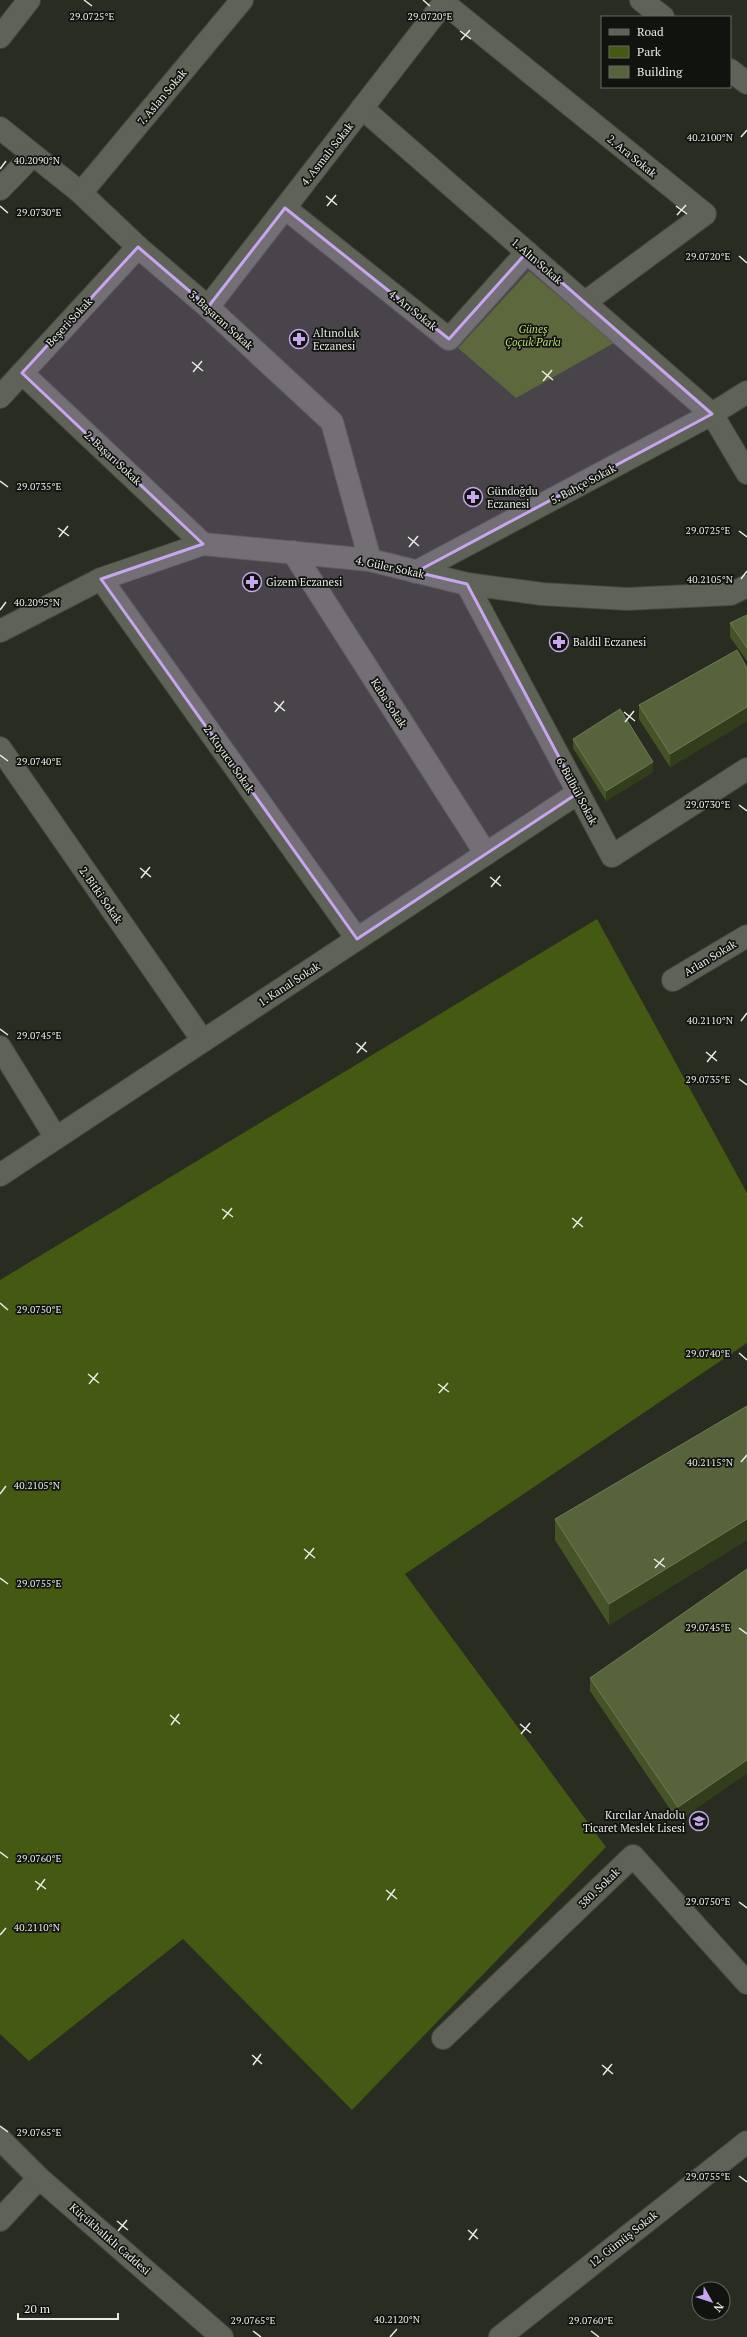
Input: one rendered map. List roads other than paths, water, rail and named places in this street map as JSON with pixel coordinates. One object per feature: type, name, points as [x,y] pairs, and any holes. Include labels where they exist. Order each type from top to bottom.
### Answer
[{"type":"street","points":[[0,37],[29,0]]},
{"type":"street","name":"7. Aslan Sokak","points":[[82,193],[242,0]]},
{"type":"street","points":[[641,0],[662,16]]},
{"type":"street","name":"4. Asmalı Sokak","points":[[208,307],[445,2]]},
{"type":"street","name":"2. Ara Sokak","points":[[445,2],[705,214],[584,303]]},
{"type":"street","points":[[731,71],[747,83]]},
{"type":"street","name":"1. Alın Sokak","points":[[362,108],[712,414],[747,473]]},
{"type":"street","name":"3. Başaran Sokak","points":[[0,128],[82,193],[138,247],[208,307],[332,422],[370,560]]},
{"type":"street","points":[[0,189],[33,155]]},
{"type":"street","name":"4. Arı Sokak","points":[[285,208],[450,339],[527,252]]},
{"type":"street","name":"Beşeri Sokak","points":[[0,397],[138,247]]},
{"type":"street","name":"2. Başarı Sokak","points":[[22,373],[203,544]]},
{"type":"street","name":"5. Bahçe Sokak","points":[[416,572],[712,414],[747,392]]},
{"type":"street","name":"4. Güler Sokak","points":[[0,632],[101,579],[203,544],[370,560],[467,584],[542,594],[628,599],[731,594],[747,586]]},
{"type":"street","name":"Kaba Sokak","points":[[293,552],[486,854]]},
{"type":"street","name":"2. Kuyucu Sokak","points":[[101,579],[357,939]]},
{"type":"street","name":"6. Bülbül Sokak","points":[[467,584],[612,856],[747,769]]},
{"type":"street","name":"2. Bitki Sokak","points":[[0,748],[203,1041]]},
{"type":"street","name":"1. Kanal Sokak","points":[[0,1175],[578,793]]},
{"type":"street","name":"Arlan Sokak","points":[[673,980],[747,936]]},
{"type":"street","points":[[0,1047],[56,1138]]},
{"type":"street","name":"380. Sokak","points":[[443,2038],[633,1856],[747,1983]]},
{"type":"street","name":"Küçükbalıklı Caddesi","points":[[0,2139],[39,2178],[212,2334]]},
{"type":"street","name":"12. Gümüş Sokak","points":[[500,2337],[747,2142]]},
{"type":"street","points":[[0,2220],[39,2178]]},
{"type":"place","name":"Altınoluk Eczanesi","points":[[299,339]]},
{"type":"place","name":"Gündoğdu Eczanesi","points":[[473,497]]},
{"type":"place","name":"Gizem Eczanesi","points":[[252,582]]},
{"type":"place","name":"Baldil Eczanesi","points":[[559,642]]},
{"type":"place","name":"Kırcılar Anadolu Ticaret Meslek Lisesi","points":[[699,1821]]},
{"type":"park label","name":"Güneş Çoçuk Parkı","points":[[533,335]]}]
